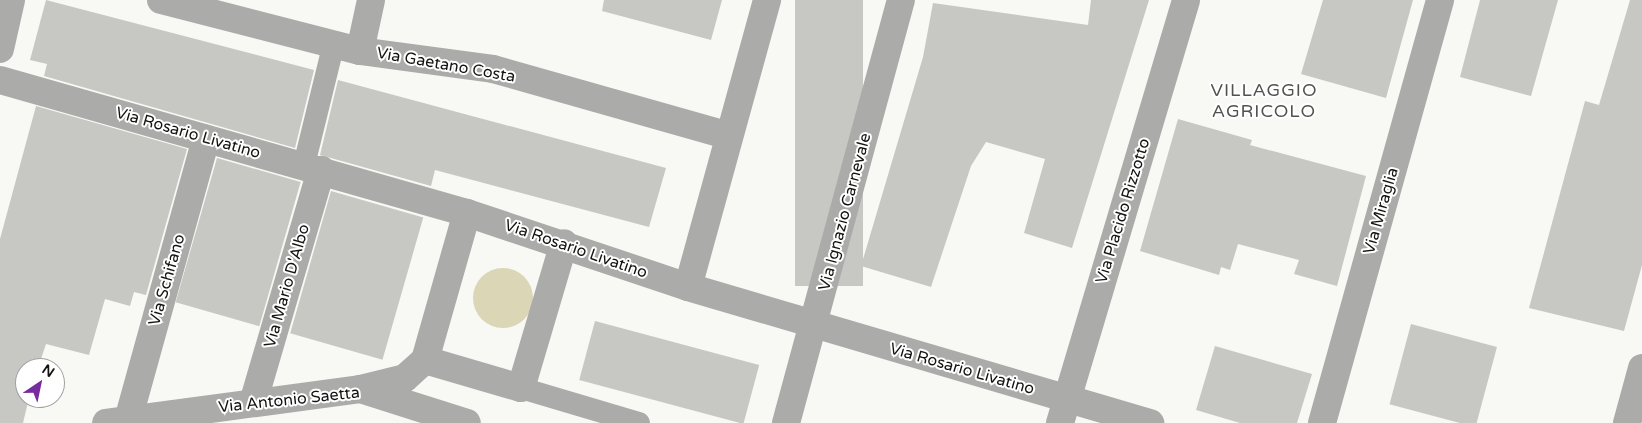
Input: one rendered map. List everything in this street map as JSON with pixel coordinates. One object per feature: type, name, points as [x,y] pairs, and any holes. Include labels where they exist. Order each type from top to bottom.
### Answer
[{"type":"street","points":[[0,49],[11,0]]},
{"type":"street","name":"Via Gaetano Costa","points":[[161,0],[360,51],[493,69],[729,136]]},
{"type":"street","points":[[360,51],[371,0]]},
{"type":"street","points":[[688,288],[767,0]]},
{"type":"street","name":"Via Ignazio Carnevale","points":[[786,423],[815,326],[901,0]]},
{"type":"street","name":"Via Placido Rizzotto","points":[[1064,411],[1186,0]]},
{"type":"street","name":"Via Miraglia","points":[[1322,423],[1440,0]]},
{"type":"street","name":"Via Rosario Livatino","points":[[0,80],[206,139],[312,167],[564,242],[688,288],[815,326],[1064,411],[1150,423]]},
{"type":"street","name":"Via Schifano","points":[[117,422],[206,139]]},
{"type":"street","name":"Via Mario D'Albo","points":[[253,403],[312,167]]},
{"type":"street","points":[[360,390],[405,378],[425,360],[467,213]]},
{"type":"street","points":[[425,360],[520,388],[564,242]]},
{"type":"street","points":[[1627,423],[1642,368]]},
{"type":"street","name":"Via Antonio Saetta","points":[[117,422],[360,390],[468,423]]},
{"type":"lane","points":[[312,167],[334,43]]},
{"type":"lane","points":[[520,388],[639,423]]},
{"type":"shaded area","points":[[497,268],[509,268],[520,273],[528,281],[533,292],[531,310],[520,323],[509,328],[497,328],[486,323],[478,315],[473,304],[473,292],[478,281],[486,273]]},
{"type":"building","points":[[46,0],[314,70],[295,148],[44,76],[47,64],[30,60]]},
{"type":"building","points":[[604,0],[722,0],[711,40],[602,11]]},
{"type":"building","points":[[795,0],[863,0],[863,286],[795,286]]},
{"type":"building","points":[[1091,0],[1149,0],[1072,248],[1024,233],[1045,159],[986,142],[971,166],[931,287],[861,266],[923,57],[933,3],[1088,25]]},
{"type":"building","points":[[1323,0],[1413,0],[1386,98],[1301,74]]},
{"type":"building","points":[[1480,0],[1558,0],[1531,96],[1460,77]]},
{"type":"building","points":[[1630,0],[1642,0],[1642,265],[1624,331],[1529,308],[1585,101],[1599,105]]},
{"type":"building","points":[[338,80],[666,168],[649,227],[435,170],[431,186],[320,155]]},
{"type":"building","points":[[36,106],[187,149],[146,295],[134,292],[130,306],[105,299],[89,355],[46,344],[41,358],[15,358],[15,408],[27,408],[23,423],[0,423],[0,239]]},
{"type":"building","points":[[1178,119],[1252,140],[1250,145],[1366,176],[1337,286],[1294,274],[1299,260],[1238,244],[1230,270],[1221,267],[1219,275],[1140,251]]},
{"type":"building","points":[[217,158],[301,182],[259,326],[176,302]]},
{"type":"building","points":[[331,191],[423,217],[382,360],[290,333]]},
{"type":"building","points":[[595,321],[759,365],[744,423],[579,380]]},
{"type":"building","points":[[1411,324],[1497,347],[1477,423],[1460,423],[1390,404]]},
{"type":"building","points":[[1215,346],[1312,374],[1297,423],[1240,423],[1196,410]]},
{"type":"district","name":"VILLAGGIO AGRICOLO","points":[[1264,101]]}]
